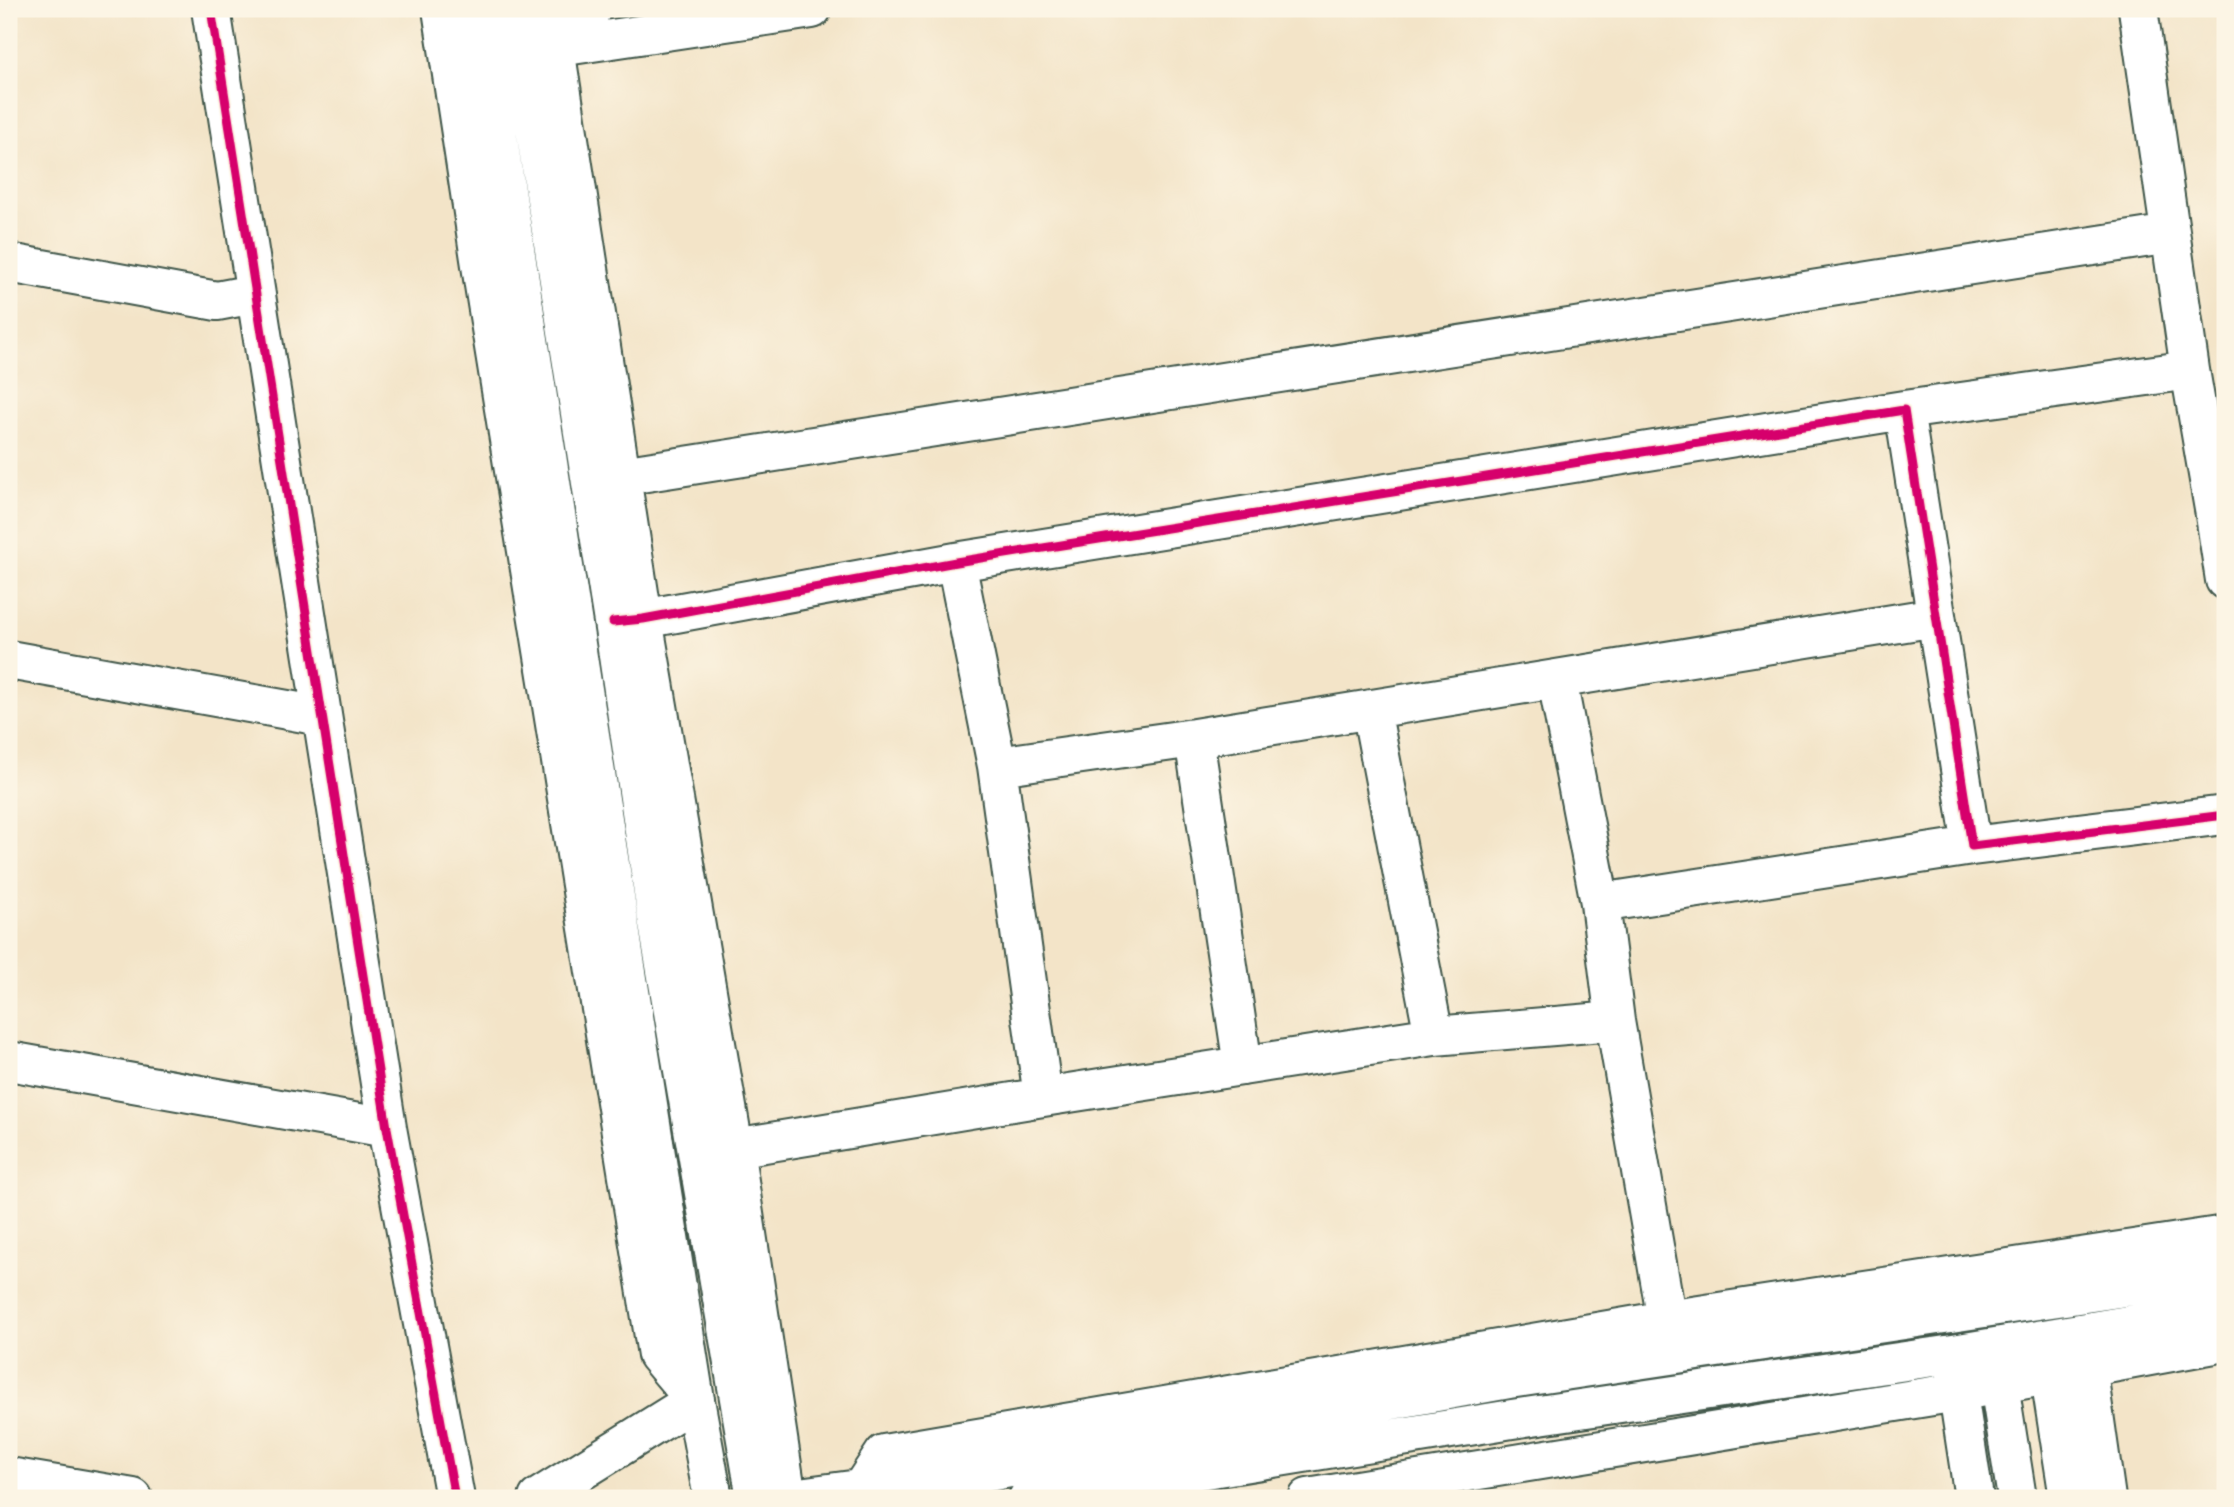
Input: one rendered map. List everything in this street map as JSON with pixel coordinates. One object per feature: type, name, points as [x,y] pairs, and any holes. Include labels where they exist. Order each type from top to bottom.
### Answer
[{"type":"street","points":[[211,9],[387,1128],[455,1498]]},
{"type":"street","points":[[442,9],[501,280],[618,916],[713,1498]]},
{"type":"street","points":[[478,9],[501,280],[657,1355],[695,1399]]},
{"type":"street","points":[[535,25],[592,9]]},
{"type":"street","points":[[535,25],[811,9]]},
{"type":"street","points":[[2138,9],[2190,370],[2220,514],[2225,580]]},
{"type":"street","points":[[535,25],[621,477],[628,620],[656,912],[756,1498]]},
{"type":"street","points":[[535,25],[628,620],[734,1148],[789,1498],[988,1472],[1509,1379],[1670,1337],[2225,1235]]},
{"type":"street","points":[[621,477],[2170,234]]},
{"type":"street","points":[[9,263],[217,301],[254,294]]},
{"type":"street","points":[[628,620],[956,562],[1903,410],[2190,370]]},
{"type":"street","points":[[1903,410],[1972,846]]},
{"type":"street","points":[[956,562],[997,766],[1043,1097]]},
{"type":"street","points":[[997,766],[1194,738],[1936,617]]},
{"type":"street","points":[[9,660],[321,716]]},
{"type":"street","points":[[1557,680],[1600,903],[1615,1021],[1670,1337]]},
{"type":"street","points":[[1371,709],[1434,1036]]},
{"type":"street","points":[[1194,738],[1243,1066]]},
{"type":"street","points":[[1600,903],[1972,846],[2225,815]]},
{"type":"street","points":[[618,916],[656,912]]},
{"type":"street","points":[[734,1148],[1434,1036],[1615,1021]]},
{"type":"street","points":[[9,1061],[387,1128]]},
{"type":"street","points":[[861,1489],[884,1454],[1670,1337],[2225,1272]]},
{"type":"street","points":[[1308,1498],[2050,1375],[2085,1350],[2225,1308]]},
{"type":"street","points":[[2045,1338],[2069,1498]]},
{"type":"street","points":[[1028,1498],[1512,1419],[2045,1338],[2085,1350],[2225,1342]]},
{"type":"street","points":[[1993,1347],[2017,1498]]},
{"type":"street","points":[[2085,1350],[2106,1498]]},
{"type":"street","points":[[1953,1354],[1974,1498]]},
{"type":"street","points":[[1509,1379],[1512,1419]]},
{"type":"street","points":[[538,1498],[695,1399]]},
{"type":"street","points":[[9,1477],[134,1498]]},
{"type":"cycle path","points":[[211,9],[387,1128],[455,1498]]},
{"type":"cycle path","points":[[613,622],[643,619],[956,562],[1904,410],[1972,846],[2225,815]]}]
